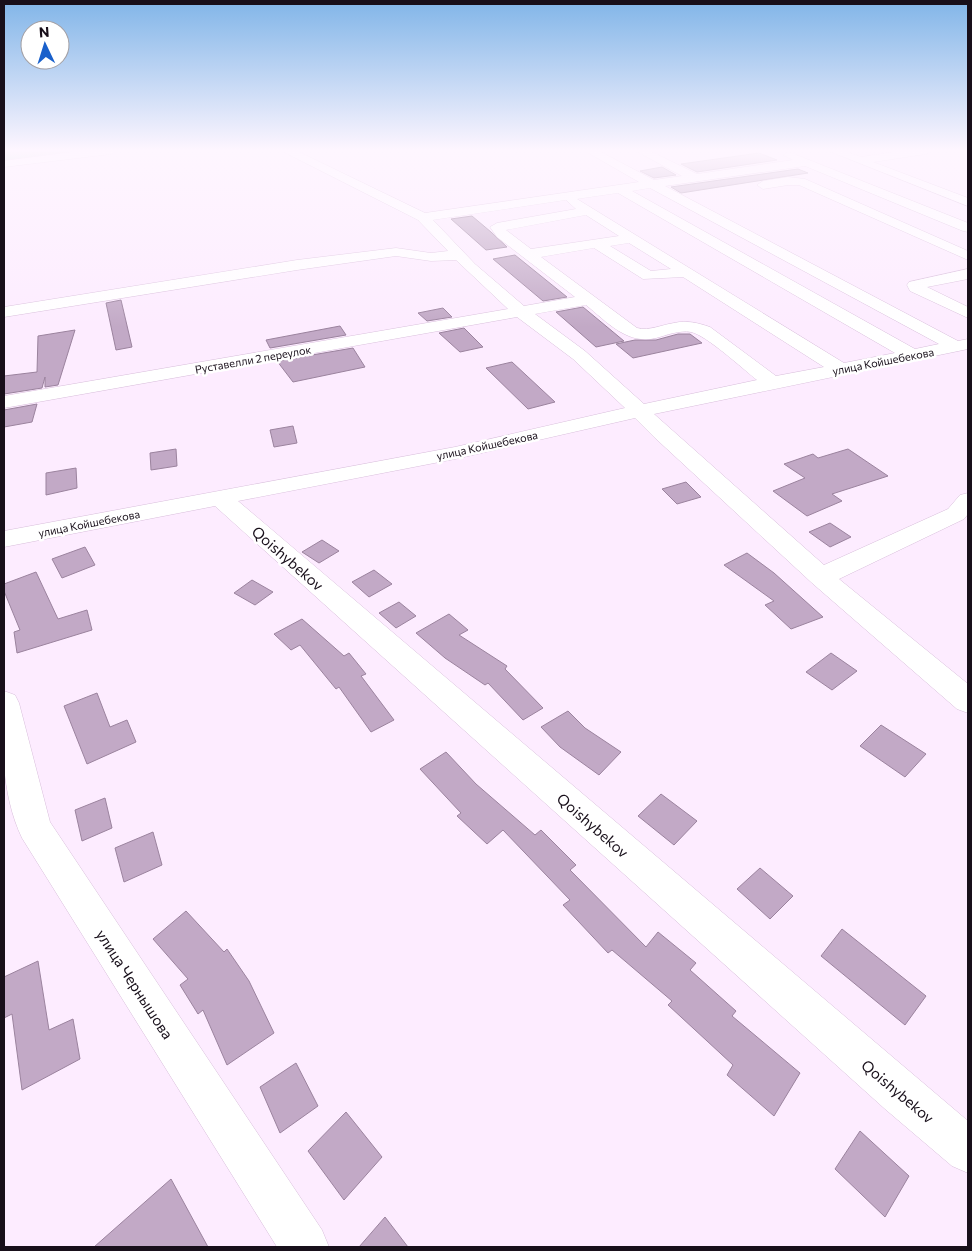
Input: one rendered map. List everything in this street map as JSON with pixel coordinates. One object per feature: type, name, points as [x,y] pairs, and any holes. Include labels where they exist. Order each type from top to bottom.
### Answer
[{"type":"street","points":[[406,209],[422,217],[470,267],[522,312],[579,356],[640,411],[661,433],[821,577],[968,701]]},
{"type":"street","points":[[422,217],[474,209]]},
{"type":"street","points":[[656,209],[912,355]]},
{"type":"street","points":[[697,209],[796,262],[962,345]]},
{"type":"street","points":[[862,209],[968,256]]},
{"type":"street","points":[[922,209],[968,228]]},
{"type":"street","points":[[772,382],[704,331],[692,325],[677,326],[637,335],[529,254],[497,227],[588,211],[841,369]]},
{"type":"street","points":[[664,232],[720,222]]},
{"type":"street","points":[[931,240],[968,235]]},
{"type":"street","points":[[529,254],[634,238]]},
{"type":"street","points":[[597,244],[648,276],[724,276]]},
{"type":"street","points":[[4,312],[297,265],[378,254],[396,252],[432,257],[460,255]]},
{"type":"street","points":[[740,272],[796,262]]},
{"type":"street","points":[[968,274],[915,285],[916,288],[968,312]]},
{"type":"street","name":"Руставелли 2 переулок","points":[[4,402],[589,300]]},
{"type":"street","name":"улица Койшебекова","points":[[4,539],[455,453],[772,382],[962,345]]},
{"type":"street","name":"Qoishybekov","points":[[220,498],[893,1088],[968,1150]]},
{"type":"street","points":[[821,577],[956,514],[968,500]]},
{"type":"street","name":"улица Чернышова","points":[[4,703],[34,828],[305,1247]]},
{"type":"building","points":[[472,216],[507,247],[486,250],[451,219]]},
{"type":"building","points":[[515,255],[567,297],[543,301],[493,259]]},
{"type":"building","points":[[121,300],[132,347],[116,350],[106,303]]},
{"type":"building","points":[[583,307],[624,341],[596,347],[556,312]]},
{"type":"building","points":[[443,308],[452,317],[427,321],[418,313]]},
{"type":"building","points":[[340,326],[346,335],[270,348],[266,340]]},
{"type":"building","points":[[464,328],[483,347],[460,352],[439,333]]},
{"type":"building","points":[[75,330],[58,385],[45,387],[45,377],[42,388],[4,394],[4,376],[37,372],[38,336]]},
{"type":"building","points":[[678,334],[690,334],[702,343],[633,358],[616,344],[635,340],[656,340]]},
{"type":"building","points":[[353,348],[365,367],[293,382],[277,361]]},
{"type":"building","points":[[512,362],[555,402],[528,409],[486,368]]},
{"type":"building","points":[[37,404],[32,422],[4,427],[4,410]]},
{"type":"building","points":[[293,426],[297,443],[274,447],[270,430]]},
{"type":"building","points":[[176,449],[177,466],[151,470],[150,453]]},
{"type":"building","points":[[848,449],[888,476],[832,494],[842,501],[807,516],[773,491],[805,478],[784,464],[813,454],[818,458]]},
{"type":"building","points":[[76,468],[77,488],[46,495],[46,473]]},
{"type":"building","points":[[686,482],[701,497],[677,504],[662,489]]},
{"type":"building","points":[[830,523],[851,537],[830,547],[809,532]]},
{"type":"building","points":[[322,540],[339,551],[319,563],[302,552]]},
{"type":"building","points":[[85,547],[95,565],[62,578],[52,559]]},
{"type":"building","points":[[747,553],[774,573],[823,617],[791,629],[765,605],[774,601],[724,565]]},
{"type":"building","points":[[374,570],[392,584],[369,597],[352,582]]},
{"type":"building","points":[[36,572],[58,619],[87,610],[92,630],[17,653],[14,632],[20,630],[4,591],[4,584]]},
{"type":"building","points":[[252,580],[273,592],[255,605],[234,593]]},
{"type":"building","points":[[399,602],[416,616],[396,628],[379,613]]},
{"type":"building","points":[[449,614],[468,630],[459,635],[507,666],[505,669],[543,708],[523,720],[488,683],[485,685],[445,658],[416,633]]},
{"type":"building","points":[[302,619],[344,656],[349,653],[366,674],[361,676],[394,720],[371,732],[339,687],[336,689],[300,645],[291,650],[274,634]]},
{"type":"building","points":[[831,653],[857,671],[832,690],[806,672]]},
{"type":"building","points":[[97,693],[110,727],[127,720],[136,742],[87,764],[64,706]]},
{"type":"building","points":[[568,711],[585,728],[621,752],[599,775],[560,747],[541,727]]},
{"type":"building","points":[[881,725],[926,754],[905,777],[860,746]]},
{"type":"building","points":[[446,752],[476,784],[535,835],[541,830],[576,865],[570,870],[646,947],[658,932],[696,963],[690,970],[736,1011],[732,1016],[800,1073],[774,1116],[727,1075],[733,1065],[668,1005],[672,1001],[612,950],[608,953],[563,905],[570,900],[503,830],[487,844],[457,816],[461,813],[420,769]]},
{"type":"building","points":[[661,794],[697,821],[674,845],[638,816]]},
{"type":"building","points":[[105,798],[112,828],[82,841],[75,810]]},
{"type":"building","points":[[153,832],[162,865],[124,882],[115,848]]},
{"type":"building","points":[[760,868],[793,896],[770,919],[737,889]]},
{"type":"building","points":[[186,911],[224,952],[227,949],[249,981],[274,1033],[227,1065],[203,1010],[198,1014],[180,985],[188,979],[153,939]]},
{"type":"building","points":[[842,929],[926,996],[905,1025],[821,956]]},
{"type":"building","points":[[38,961],[49,1030],[73,1019],[80,1059],[22,1090],[12,1014],[4,1018],[4,977]]},
{"type":"building","points":[[296,1063],[318,1106],[280,1133],[260,1087]]},
{"type":"building","points":[[346,1112],[382,1157],[344,1200],[308,1151]]},
{"type":"building","points":[[860,1131],[909,1176],[885,1217],[835,1169]]},
{"type":"building","points":[[171,1179],[208,1247],[94,1247]]},
{"type":"building","points":[[385,1217],[408,1247],[359,1247]]}]
